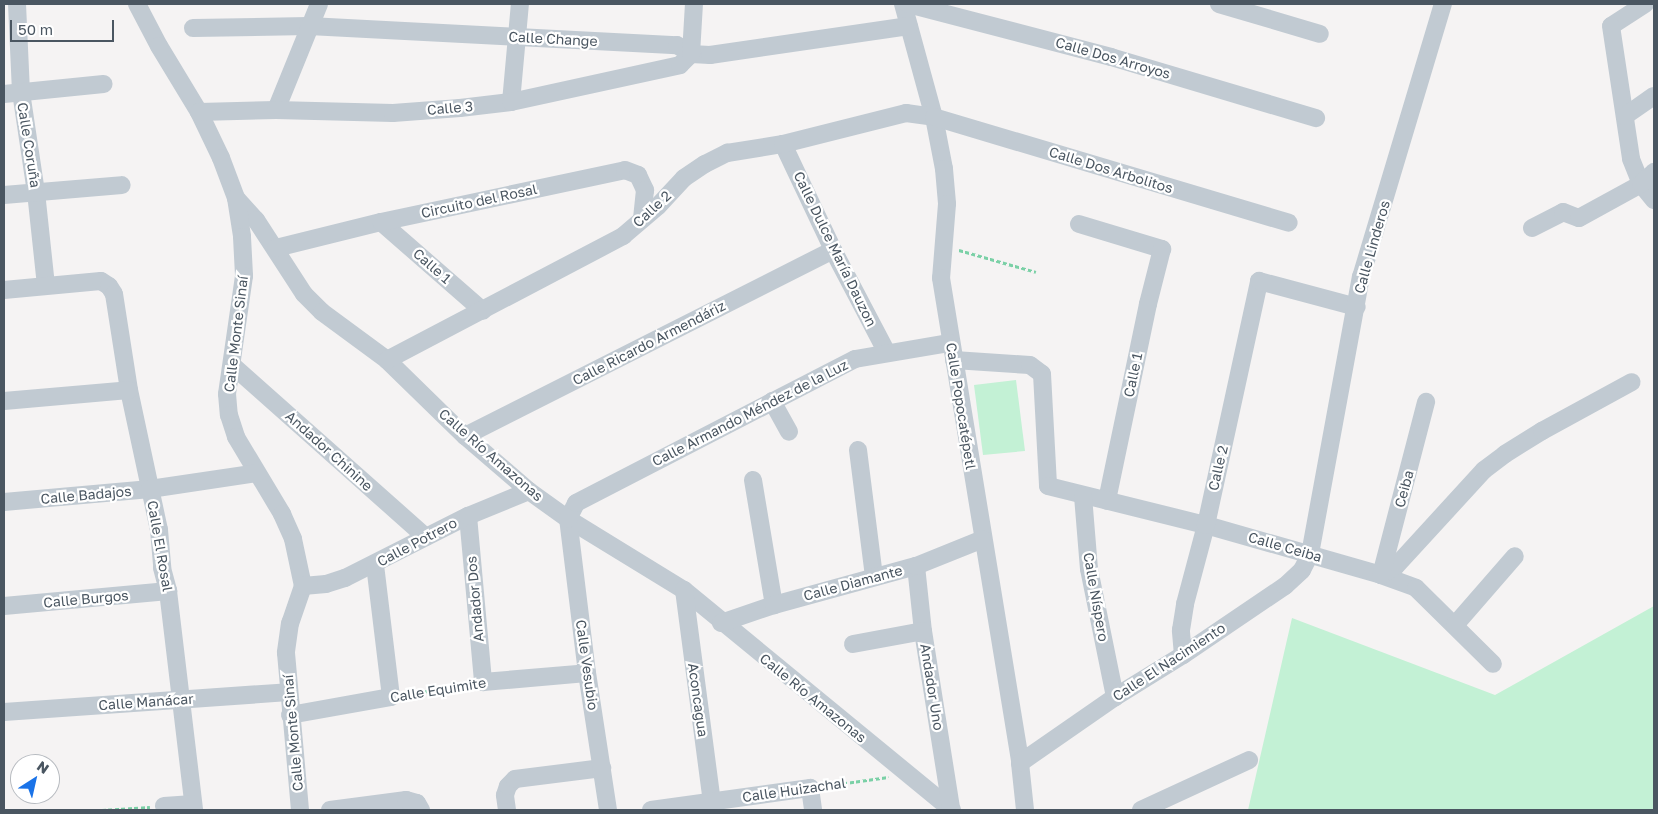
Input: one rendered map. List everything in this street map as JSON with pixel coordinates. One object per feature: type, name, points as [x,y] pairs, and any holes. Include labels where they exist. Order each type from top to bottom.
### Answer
[{"type":"street","name":"Calle Coruña","points":[[17,4],[12,93],[36,192],[46,285]]},
{"type":"street","name":"Calle Río Amazonas","points":[[137,4],[158,46],[199,112],[221,158],[236,198],[256,220],[276,248],[304,294],[322,312],[387,360],[465,436],[529,491],[568,519],[684,590],[721,623],[952,809]]},
{"type":"street","points":[[276,110],[319,4]]},
{"type":"street","points":[[511,102],[520,4]]},
{"type":"street","points":[[691,54],[694,4]]},
{"type":"street","name":"Calle Popocatépetl","points":[[903,4],[934,117],[944,169],[947,204],[941,278],[950,343],[1020,763],[1025,810]]},
{"type":"street","name":"Calle Dos Arroyos","points":[[908,4],[1111,57],[1316,118]]},
{"type":"street","points":[[1219,4],[1320,34]]},
{"type":"street","name":"Calle Linderos","points":[[1310,554],[1361,277],[1443,4]]},
{"type":"street","points":[[1645,4],[1611,26],[1631,159],[1641,184],[1654,200]]},
{"type":"street","name":"Calle Change","points":[[194,28],[309,26],[677,45],[691,54],[710,55],[909,26]]},
{"type":"street","name":"Calle 3","points":[[199,112],[276,110],[393,113],[511,102],[680,65],[691,54]]},
{"type":"street","points":[[12,93],[104,84]]},
{"type":"street","points":[[1625,116],[1654,96]]},
{"type":"street","name":"Calle 2","points":[[387,360],[623,236],[658,206],[684,178],[704,164],[727,153],[783,144],[906,113],[934,117]]},
{"type":"street","name":"Calle Dos Arbolitos","points":[[934,117],[1289,223]]},
{"type":"street","name":"Calle Dulce María Dauzon","points":[[783,144],[833,250],[887,353]]},
{"type":"street","name":"Circuito del Rosal","points":[[276,248],[381,222],[625,170],[638,175],[645,190],[642,218]]},
{"type":"street","points":[[1532,228],[1563,212],[1578,218],[1641,184],[1654,172]]},
{"type":"street","points":[[4,195],[122,185]]},
{"type":"street","name":"Calle Monte Sinaí","points":[[236,198],[242,237],[244,276],[227,394],[229,415],[236,437],[282,514],[293,539],[303,586],[290,623],[286,653],[290,716],[300,810]]},
{"type":"street","name":"Calle 1","points":[[381,222],[482,311]]},
{"type":"street","name":"Calle 1","points":[[1079,224],[1162,249],[1148,304],[1107,502]]},
{"type":"street","name":"Calle Ricardo Armendáriz","points":[[465,436],[833,250]]},
{"type":"street","name":"Calle El Rosal","points":[[46,285],[101,281],[109,286],[114,294],[129,390],[159,530],[162,568],[168,591],[193,807]]},
{"type":"street","name":"Calle 2","points":[[1183,655],[1181,630],[1184,604],[1206,525],[1259,282],[1357,307]]},
{"type":"street","points":[[4,290],[46,285]]},
{"type":"street","name":"Calle Armando Méndez de la Luz","points":[[568,519],[576,503],[855,359],[950,343]]},
{"type":"street","name":"Calle Ceiba","points":[[954,360],[1030,365],[1042,374],[1048,486],[1206,525],[1381,575],[1416,588],[1455,624],[1493,664]]},
{"type":"street","name":"Andador Chinine","points":[[232,365],[426,537]]},
{"type":"street","points":[[1381,575],[1396,566],[1484,470],[1505,454],[1542,431],[1632,382]]},
{"type":"street","points":[[4,401],[129,390]]},
{"type":"street","points":[[772,401],[789,432]]},
{"type":"street","name":"Ceiba","points":[[1381,575],[1426,402]]},
{"type":"street","points":[[858,450],[874,577]]},
{"type":"street","name":"Calle Badajos","points":[[4,502],[150,489],[256,473]]},
{"type":"street","points":[[754,480],[774,605]]},
{"type":"street","name":"Calle Potrero","points":[[303,586],[326,584],[375,564],[468,516],[529,491]]},
{"type":"street","name":"Calle Níspero","points":[[1084,496],[1089,568],[1115,696]]},
{"type":"street","name":"Andador Dos","points":[[468,516],[484,682]]},
{"type":"street","name":"Calle Vesubio","points":[[568,519],[587,672],[608,810]]},
{"type":"street","name":"Calle Diamante","points":[[721,623],[774,605],[916,566],[983,539]]},
{"type":"street","name":"Calle El Nacimiento","points":[[1020,763],[1115,696],[1183,655],[1285,586],[1302,570],[1310,554]]},
{"type":"street","points":[[1455,624],[1515,556]]},
{"type":"street","points":[[375,564],[391,697]]},
{"type":"street","name":"Andador Uno","points":[[916,566],[923,631],[952,809]]},
{"type":"street","name":"Aconcagua","points":[[684,590],[712,805]]},
{"type":"street","name":"Calle Burgos","points":[[4,606],[168,591]]},
{"type":"street","points":[[853,644],[923,631]]},
{"type":"street","name":"Calle Equimite","points":[[484,682],[587,672]]},
{"type":"street","name":"Calle Manácar","points":[[4,712],[288,692]]},
{"type":"street","name":"Calle Equimite","points":[[290,716],[391,697]]},
{"type":"street","points":[[1141,810],[1249,760]]},
{"type":"street","points":[[507,810],[505,795],[508,786],[515,779],[602,768]]},
{"type":"street","points":[[810,788],[813,810]]},
{"type":"street","name":"Calle Huizachal","points":[[651,810],[712,805],[810,788]]},
{"type":"street","points":[[330,810],[406,800],[418,807]]},
{"type":"street","points":[[164,806],[193,807]]},
{"type":"path","points":[[943,245],[1036,272]]},
{"type":"path","name":"Calle Equimite","points":[[391,697],[484,682]]},
{"type":"path","name":"Calle Huizachal","points":[[810,788],[907,774]]},
{"type":"path","points":[[102,810],[164,806]]},
{"type":"green space","points":[[1016,380],[1025,451],[983,455],[974,385]]},
{"type":"green space","points":[[1654,606],[1654,810],[1248,810],[1292,618],[1495,695]]}]
